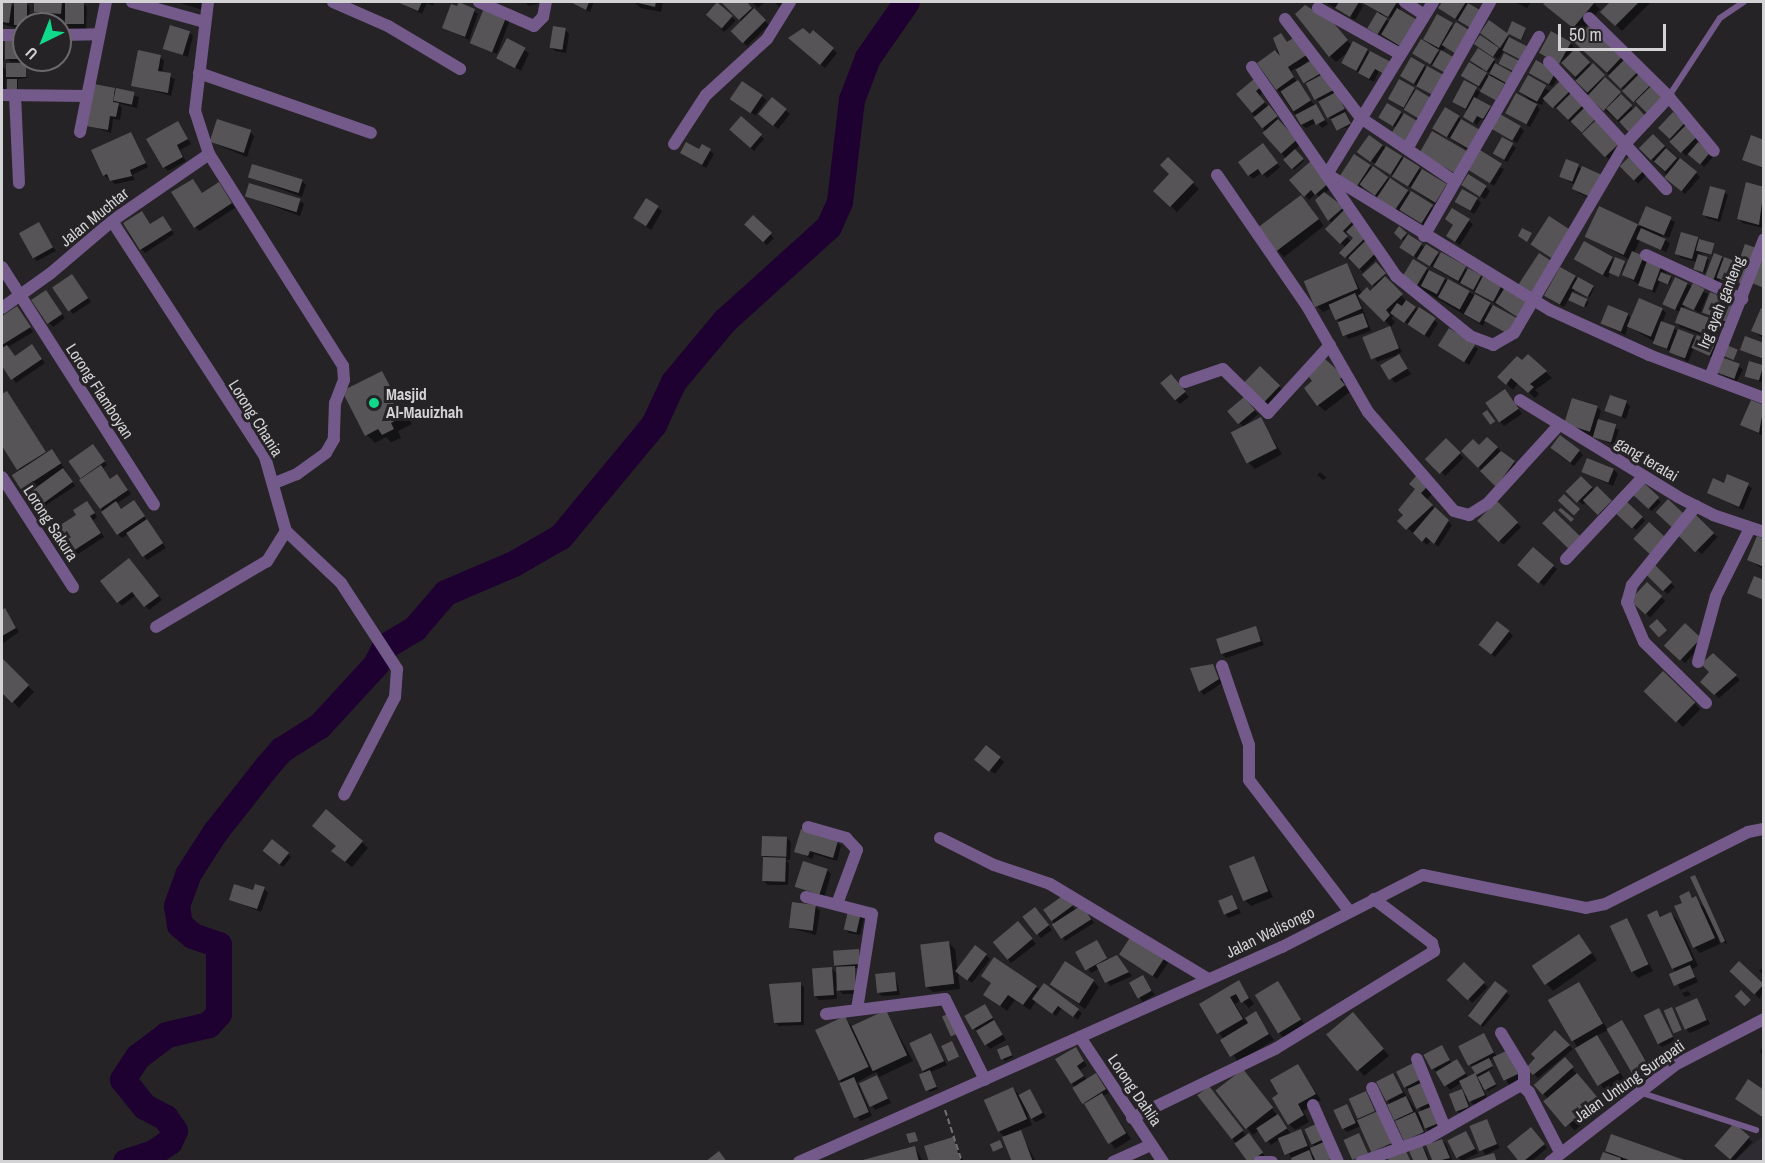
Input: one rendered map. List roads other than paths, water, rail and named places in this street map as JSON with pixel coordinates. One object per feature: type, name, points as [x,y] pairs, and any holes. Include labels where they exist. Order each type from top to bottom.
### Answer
[{"type":"street","points":[[80,132],[106,2]]},
{"type":"street","points":[[132,2],[204,22]]},
{"type":"street","points":[[208,2],[195,111],[209,154],[343,366],[344,380],[335,403],[334,439],[326,453],[297,474],[275,483]]},
{"type":"street","points":[[333,2],[388,26],[460,69]]},
{"type":"street","points":[[479,2],[534,26],[543,17],[546,2]]},
{"type":"street","points":[[674,144],[706,95],[766,39],[790,2]]},
{"type":"street","points":[[1405,2],[1424,15]]},
{"type":"street","points":[[1327,174],[1433,2]]},
{"type":"street","points":[[1407,150],[1490,2]]},
{"type":"street","points":[[1318,8],[1400,54]]},
{"type":"street","points":[[1589,18],[1669,97],[1714,151]]},
{"type":"street","points":[[1285,19],[1361,118],[1454,181]]},
{"type":"street","points":[[72,34],[99,34]]},
{"type":"street","points":[[1424,236],[1539,38]]},
{"type":"street","points":[[1549,62],[1666,189]]},
{"type":"street","points":[[1252,67],[1396,276],[1470,336],[1493,345],[1504,341],[1536,301],[1626,143],[1669,97]]},
{"type":"street","points":[[199,73],[370,133]]},
{"type":"street","points":[[2,95],[87,96]]},
{"type":"street","points":[[15,95],[19,183]]},
{"type":"street","name":"Jalan Muchtar","points":[[2,308],[112,221],[209,154]]},
{"type":"street","points":[[1327,174],[1424,236],[1536,301],[1649,355],[1764,398]]},
{"type":"street","points":[[1217,175],[1330,345],[1368,412],[1462,515],[1479,510],[1507,486],[1559,425]]},
{"type":"street","name":"Lorong Chania","points":[[112,221],[265,457],[275,483],[286,531]]},
{"type":"street","name":"lrg ayah ganteng","points":[[1710,377],[1742,299],[1763,239]]},
{"type":"street","points":[[1646,255],[1742,299]]},
{"type":"street","name":"Lorong Flamboyan","points":[[2,267],[154,505]]},
{"type":"street","points":[[1185,382],[1223,369],[1268,413],[1330,345]]},
{"type":"street","name":"gang teratai","points":[[1520,400],[1643,477],[1696,506],[1764,532]]},
{"type":"street","name":"Lorong Sakura","points":[[2,477],[74,587]]},
{"type":"street","points":[[1566,559],[1643,477]]},
{"type":"street","points":[[1696,506],[1632,585],[1627,602],[1644,642],[1706,704]]},
{"type":"street","points":[[1698,662],[1716,596],[1750,528]]},
{"type":"street","points":[[156,627],[267,561],[286,531],[341,583],[397,669],[397,689],[344,795]]},
{"type":"street","points":[[1222,666],[1249,745],[1249,780],[1349,911]]},
{"type":"street","points":[[808,827],[846,838],[857,850],[837,904]]},
{"type":"street","name":"Jalan Walisongo","points":[[799,1161],[1282,947],[1349,911],[1428,875],[1586,908],[1605,904],[1748,832],[1764,829]]},
{"type":"street","points":[[940,838],[994,865],[1050,884],[1208,979]]},
{"type":"street","points":[[806,897],[872,914],[857,1010]]},
{"type":"street","points":[[1132,1118],[1275,1048],[1434,951],[1432,942],[1374,899]]},
{"type":"street","points":[[826,1014],[945,999],[985,1080]]},
{"type":"street","name":"Jalan Untung Surapati","points":[[1550,1161],[1675,1065],[1764,1019]]},
{"type":"street","points":[[1501,1033],[1524,1071],[1524,1087],[1560,1152]]},
{"type":"street","name":"Lorong Dahlia","points":[[1080,1037],[1132,1118],[1163,1161]]},
{"type":"street","points":[[1417,1059],[1445,1128]]},
{"type":"street","points":[[1361,1161],[1400,1148],[1445,1128],[1509,1090],[1524,1087]]},
{"type":"street","points":[[1372,1088],[1400,1148]]},
{"type":"street","points":[[1313,1105],[1338,1161]]},
{"type":"street","points":[[1113,1161],[1151,1145]]},
{"type":"street","points":[[1259,1161],[1272,1161]]},
{"type":"lane","points":[[1669,97],[1720,18],[1744,2]]},
{"type":"lane","points":[[1638,1092],[1756,1130]]},
{"type":"waterway","points":[[126,1162],[154,1153],[170,1142],[175,1131],[166,1118],[145,1107],[123,1080],[138,1057],[167,1035],[209,1025],[219,1014],[219,945],[193,936],[180,925],[177,906],[188,875],[215,833],[282,750],[320,726],[376,665],[385,647],[415,629],[446,593],[514,564],[561,537],[654,425],[674,382],[725,321],[829,227],[840,202],[852,100],[868,58],[907,2]]},
{"type":"place","name":"Masjid Al-Mauizhah","points":[[374,403]]}]
